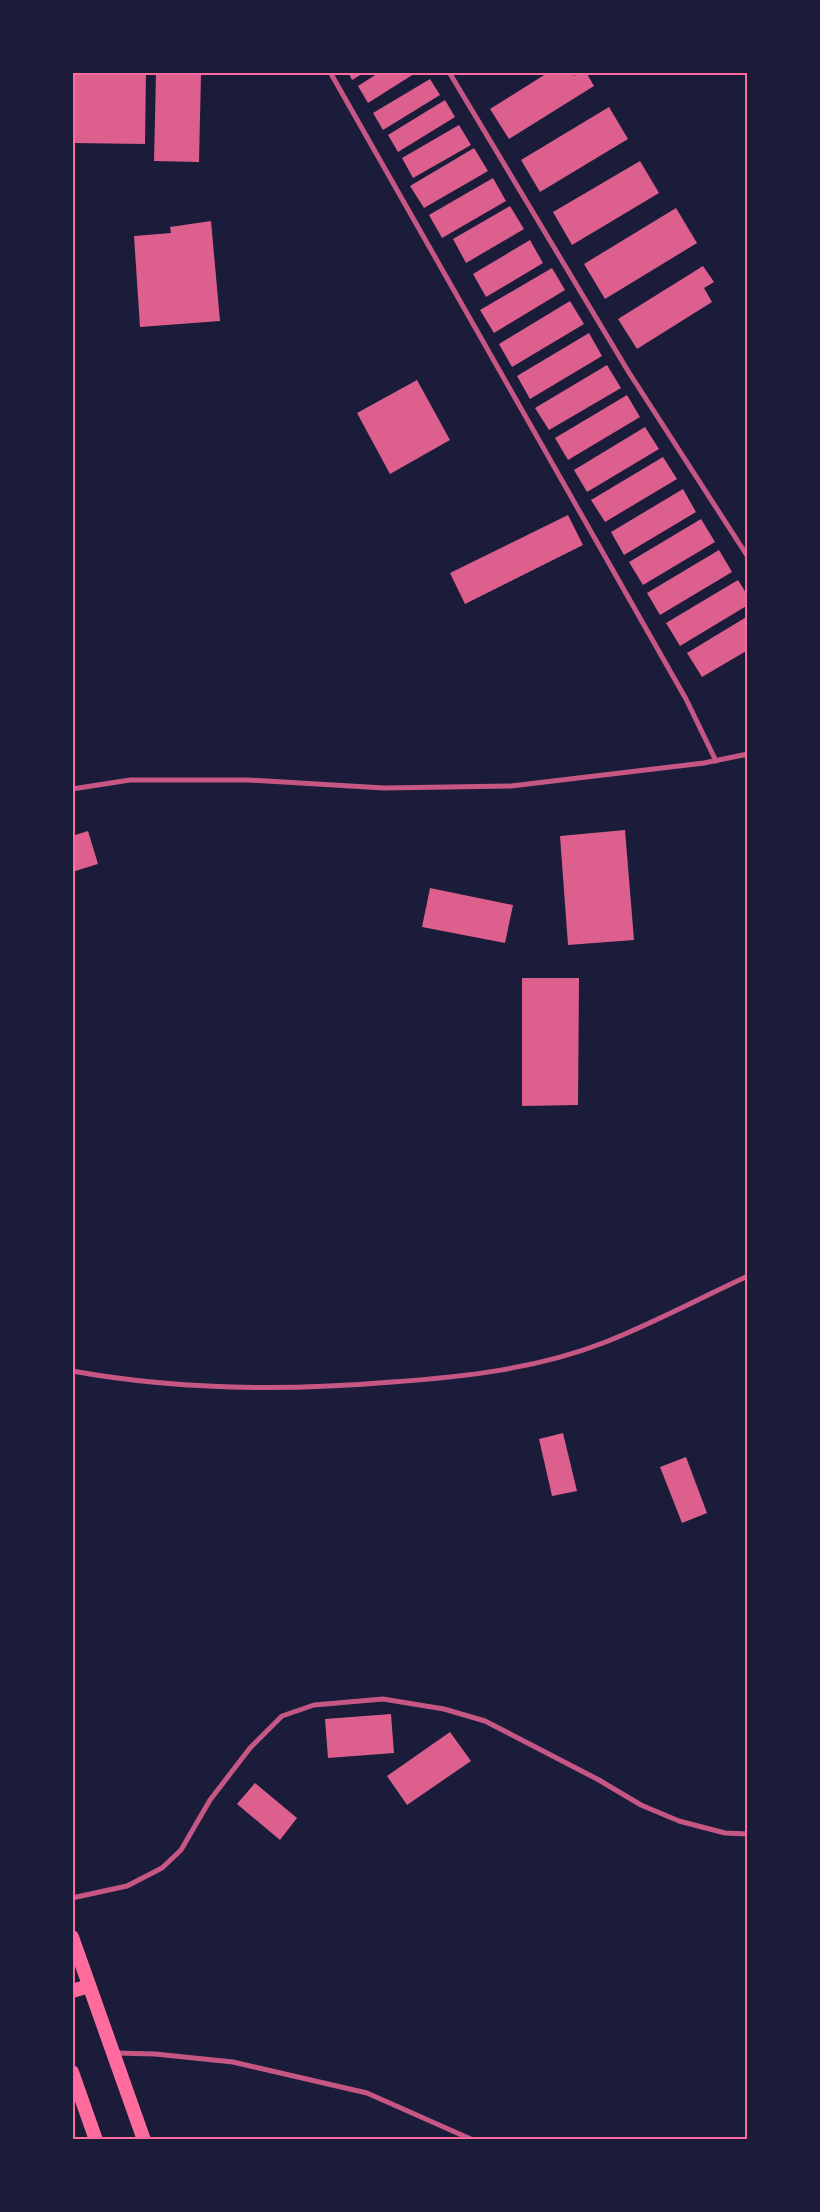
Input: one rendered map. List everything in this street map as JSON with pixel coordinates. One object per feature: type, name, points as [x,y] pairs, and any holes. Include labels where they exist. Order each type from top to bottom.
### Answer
[{"type":"highway","points":[[72,1937],[144,2140]]},
{"type":"highway","points":[[72,1990],[89,1986]]},
{"type":"highway","points":[[72,2072],[96,2140]]},
{"type":"street","points":[[330,72],[686,699],[716,760]]},
{"type":"street","points":[[449,72],[628,371],[748,557]]},
{"type":"street","points":[[72,789],[130,780],[248,780],[384,788],[511,786],[716,760],[748,754]]},
{"type":"street","points":[[72,1371],[123,1380],[319,1388],[461,1377],[545,1360],[603,1343],[748,1276]]},
{"type":"street","points":[[72,1898],[126,1886],[162,1868],[181,1850],[210,1800],[250,1748],[282,1716],[314,1705],[383,1699],[444,1709],[485,1721],[641,1804],[679,1821],[725,1833],[748,1834]]},
{"type":"street","points":[[113,2053],[155,2054],[233,2062],[367,2093],[473,2140]]},
{"type":"building","points":[[72,72],[146,72],[145,144],[72,143]]},
{"type":"building","points":[[348,72],[365,72],[352,80]]},
{"type":"building","points":[[380,72],[417,72],[368,103],[358,86]]},
{"type":"building","points":[[549,72],[572,72],[574,76],[580,72],[586,72],[594,86],[509,139],[490,109]]},
{"type":"building","points":[[156,73],[201,74],[199,162],[154,161]]},
{"type":"building","points":[[430,79],[440,95],[383,130],[373,113]]},
{"type":"building","points":[[445,100],[455,117],[398,152],[388,135]]},
{"type":"building","points":[[609,107],[628,139],[540,192],[521,160]]},
{"type":"building","points":[[459,125],[471,145],[413,178],[402,158]]},
{"type":"building","points":[[474,148],[488,171],[424,208],[410,186]]},
{"type":"building","points":[[640,161],[659,193],[572,245],[553,212]]},
{"type":"building","points":[[493,178],[506,201],[442,238],[429,215]]},
{"type":"building","points":[[510,206],[524,229],[466,263],[453,239]]},
{"type":"building","points":[[676,208],[697,243],[605,299],[584,264]]},
{"type":"building","points":[[211,221],[220,321],[140,327],[134,236],[171,233],[170,227]]},
{"type":"building","points":[[530,240],[543,263],[486,297],[473,274]]},
{"type":"building","points":[[703,266],[714,282],[704,288],[712,302],[637,349],[618,319]]},
{"type":"building","points":[[552,268],[565,290],[494,333],[480,310]]},
{"type":"building","points":[[570,301],[584,324],[512,367],[499,344]]},
{"type":"building","points":[[589,333],[602,356],[530,399],[517,376]]},
{"type":"building","points":[[607,365],[621,388],[549,430],[535,408]]},
{"type":"building","points":[[417,380],[450,440],[390,474],[357,413]]},
{"type":"building","points":[[627,395],[640,417],[568,460],[555,438]]},
{"type":"building","points":[[645,427],[659,449],[587,492],[574,470]]},
{"type":"building","points":[[663,457],[677,479],[605,522],[591,500]]},
{"type":"building","points":[[683,489],[696,512],[624,555],[611,532]]},
{"type":"building","points":[[568,515],[583,545],[465,604],[450,573]]},
{"type":"building","points":[[701,519],[715,542],[643,585],[629,562]]},
{"type":"building","points":[[719,550],[732,572],[660,615],[647,593]]},
{"type":"building","points":[[738,580],[748,596],[748,605],[680,646],[666,623]]},
{"type":"building","points":[[748,616],[748,650],[702,677],[687,653]]},
{"type":"building","points":[[625,830],[634,940],[568,945],[560,836]]},
{"type":"building","points":[[88,831],[98,864],[72,872],[72,836]]},
{"type":"building","points":[[430,888],[513,905],[505,943],[422,927]]},
{"type":"building","points":[[522,978],[579,978],[578,1105],[522,1106]]},
{"type":"building","points":[[563,1433],[577,1491],[552,1496],[539,1439]]},
{"type":"building","points":[[686,1457],[707,1513],[682,1523],[660,1467]]},
{"type":"building","points":[[391,1714],[394,1753],[328,1758],[325,1719]]},
{"type":"building","points":[[450,1732],[471,1761],[407,1805],[387,1776]]},
{"type":"building","points":[[255,1783],[297,1818],[280,1840],[237,1804]]}]
